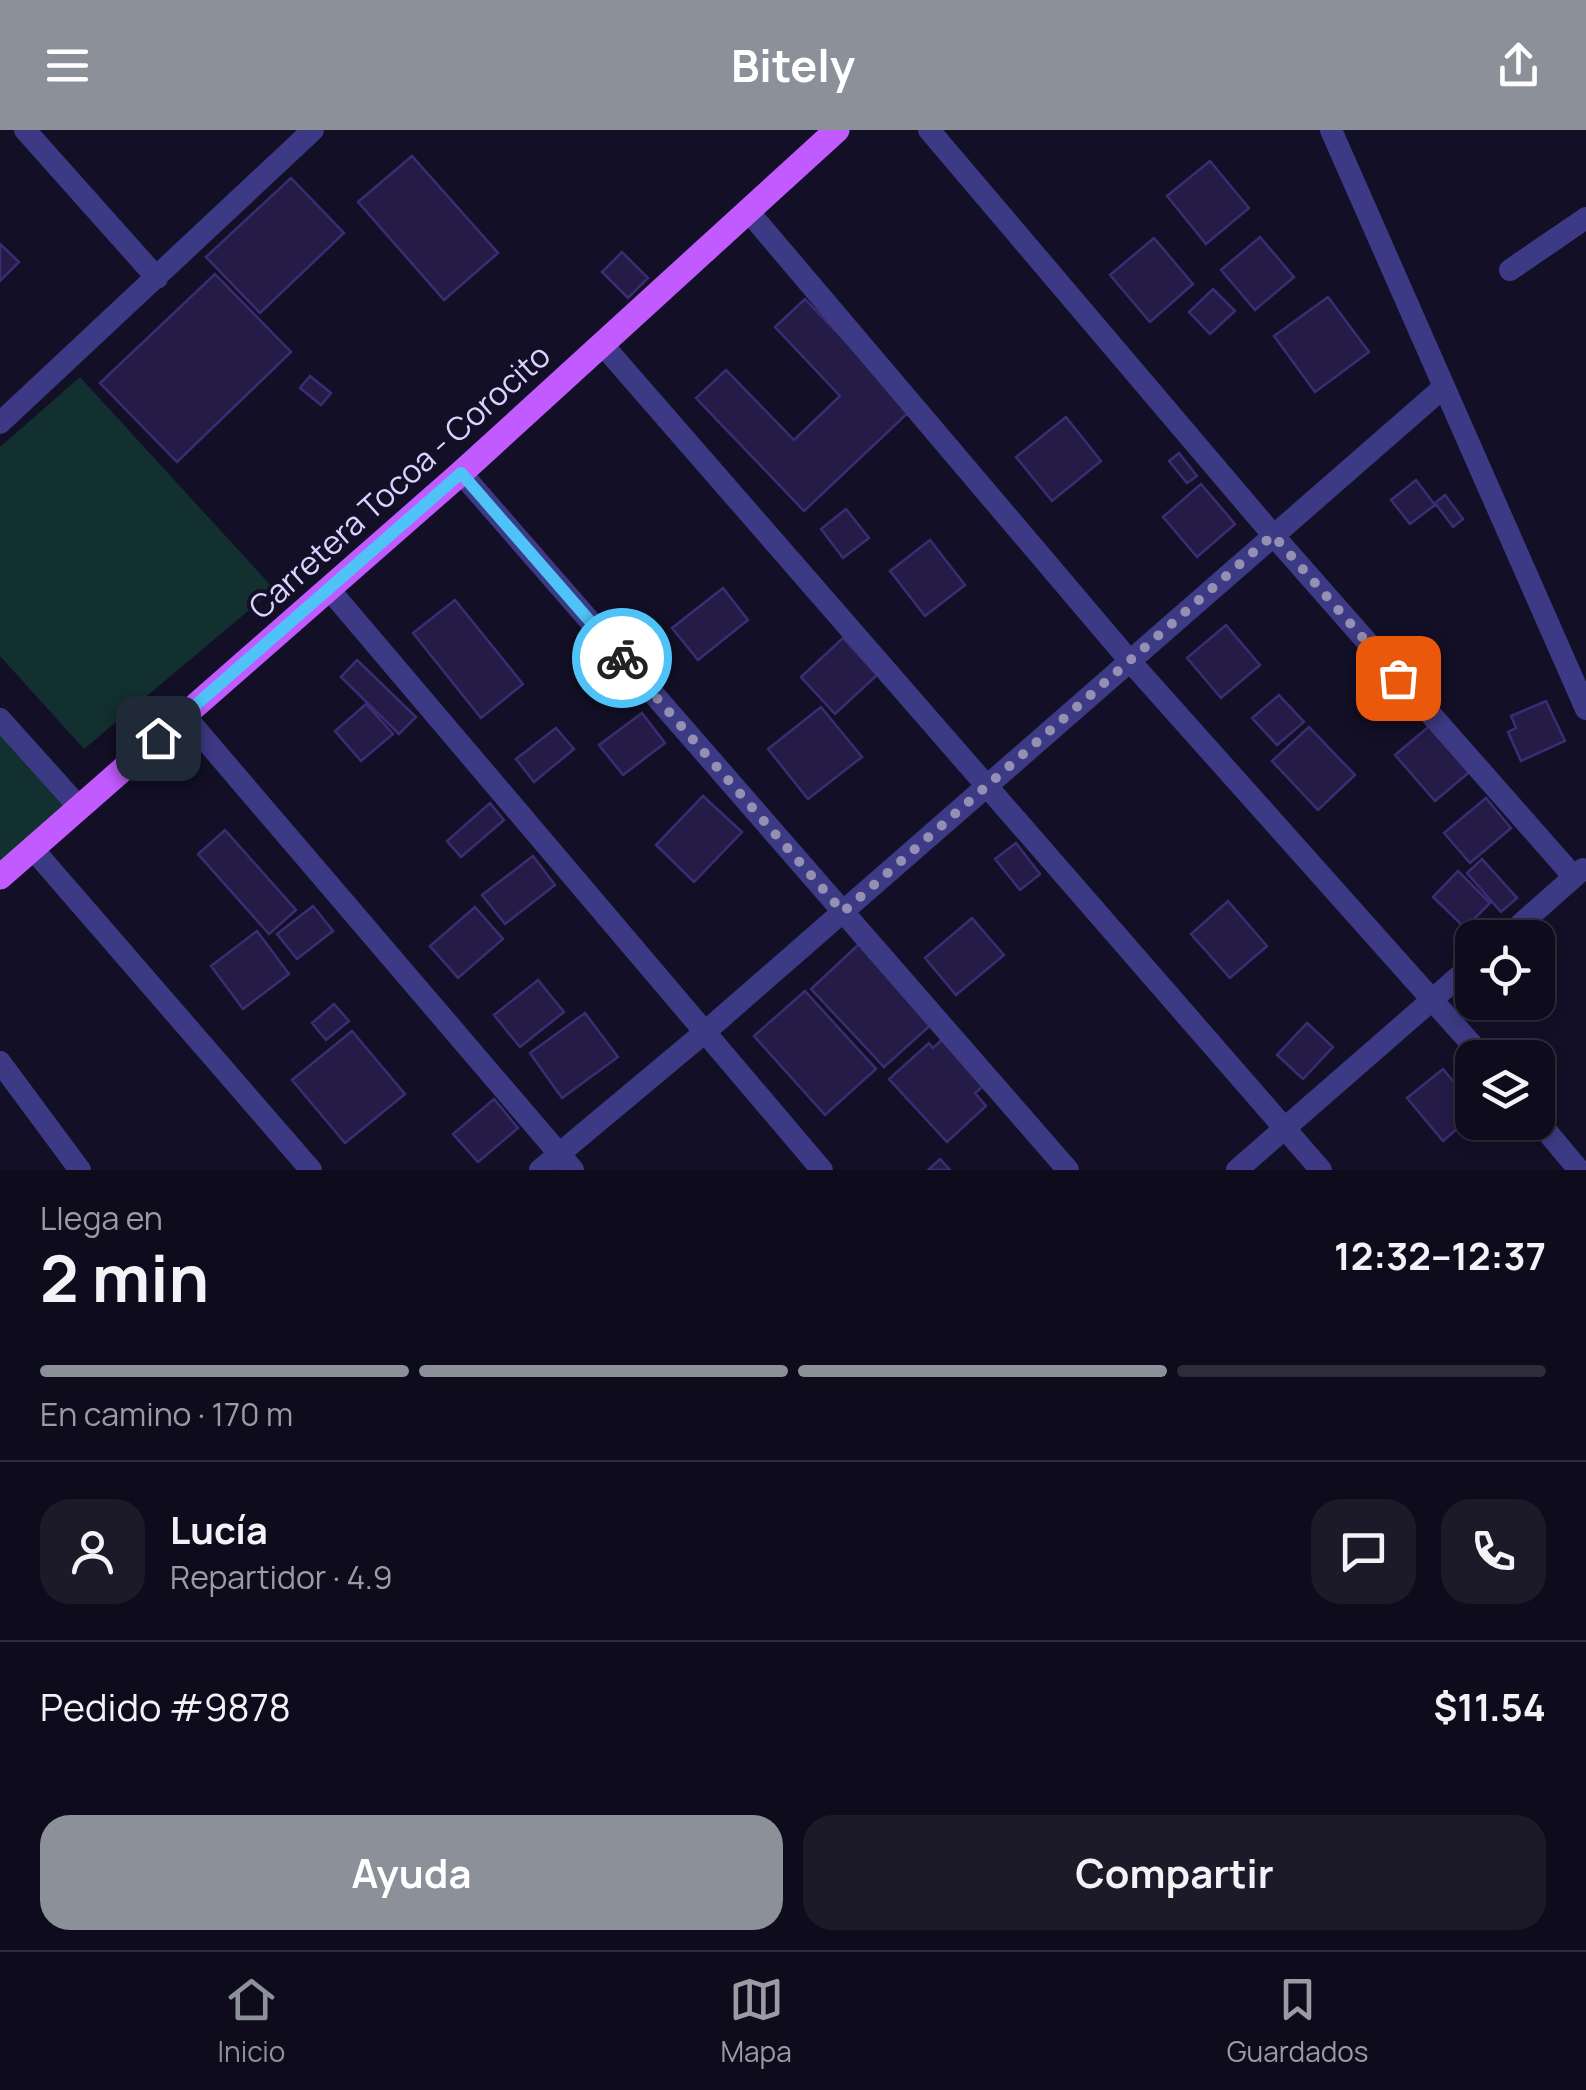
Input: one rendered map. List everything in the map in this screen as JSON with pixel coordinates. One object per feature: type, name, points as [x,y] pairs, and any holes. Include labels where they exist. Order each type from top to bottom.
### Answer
[{"type":"main road","name":"Carretera Tocoa - Corocito","points":[[0,876],[461,473],[836,130]]},
{"type":"street","points":[[25,130],[156,278]]},
{"type":"street","points":[[929,130],[1273,535],[1580,872],[1525,920]]},
{"type":"street","points":[[1331,130],[1586,709]]},
{"type":"street","points":[[2,418],[311,131]]},
{"type":"street","points":[[748,210],[1129,660],[1469,1040]]},
{"type":"street","points":[[1510,270],[1586,218]]},
{"type":"street","points":[[602,344],[1320,1170]]},
{"type":"street","points":[[540,1170],[566,1162],[705,1032],[1444,387]]},
{"type":"street","points":[[461,473],[1068,1170]]},
{"type":"street","points":[[328,588],[822,1170]]},
{"type":"street","points":[[184,715],[566,1162]]},
{"type":"street","points":[[0,719],[79,807]]},
{"type":"street","points":[[32,848],[310,1170]]},
{"type":"street","points":[[1237,1170],[1455,981]]},
{"type":"street","points":[[0,1062],[80,1170]]},
{"type":"street","points":[[1555,1140],[1580,1170]]},
{"type":"green space","points":[[80,377],[274,589],[84,749],[0,656],[0,447]]},
{"type":"green space","points":[[0,735],[78,821],[0,890]]},
{"type":"building","points":[[412,156],[498,253],[444,300],[358,202]]},
{"type":"building","points":[[1210,161],[1249,208],[1206,244],[1167,196]]},
{"type":"building","points":[[291,178],[344,233],[260,313],[206,257]]},
{"type":"building","points":[[1260,237],[1294,277],[1255,310],[1221,270]]},
{"type":"building","points":[[1154,238],[1193,284],[1150,322],[1110,275]]},
{"type":"building","points":[[0,244],[19,262],[0,281]]},
{"type":"building","points":[[622,252],[648,278],[628,298],[602,272]]},
{"type":"building","points":[[215,274],[291,352],[177,462],[100,383]]},
{"type":"building","points":[[1213,289],[1235,311],[1210,334],[1189,312]]},
{"type":"building","points":[[1328,297],[1369,352],[1315,392],[1274,336]]},
{"type":"building","points":[[805,299],[911,410],[804,511],[696,398],[726,370],[794,440],[840,396],[775,327]]},
{"type":"building","points":[[310,376],[331,393],[321,405],[300,388]]},
{"type":"building","points":[[1066,417],[1101,461],[1052,501],[1016,457]]},
{"type":"building","points":[[1179,453],[1197,476],[1187,483],[1169,461]]},
{"type":"building","points":[[1416,480],[1435,505],[1410,524],[1391,500]]},
{"type":"building","points":[[1201,484],[1235,524],[1197,557],[1163,517]]},
{"type":"building","points":[[1445,495],[1463,519],[1453,527],[1435,503]]},
{"type":"building","points":[[846,509],[869,538],[843,558],[821,529]]},
{"type":"building","points":[[930,540],[965,585],[925,616],[890,571]]},
{"type":"building","points":[[723,588],[748,620],[698,660],[672,628]]},
{"type":"building","points":[[455,600],[523,684],[481,718],[413,633]]},
{"type":"building","points":[[1226,625],[1260,665],[1221,698],[1187,658]]},
{"type":"building","points":[[843,638],[877,675],[835,714],[801,677]]},
{"type":"building","points":[[357,660],[416,717],[399,734],[341,677]]},
{"type":"building","points":[[1279,695],[1304,722],[1277,745],[1252,718]]},
{"type":"building","points":[[1546,701],[1565,741],[1521,761],[1508,732],[1516,728],[1511,716]]},
{"type":"building","points":[[366,704],[393,734],[361,761],[335,731]]},
{"type":"building","points":[[821,707],[862,757],[808,799],[768,749]]},
{"type":"building","points":[[642,713],[665,743],[623,775],[599,745]]},
{"type":"building","points":[[1433,723],[1473,769],[1435,801],[1395,755]]},
{"type":"building","points":[[1309,727],[1355,775],[1318,810],[1272,761]]},
{"type":"building","points":[[556,728],[574,749],[534,782],[516,759]]},
{"type":"building","points":[[703,796],[742,832],[694,882],[656,845]]},
{"type":"building","points":[[1486,798],[1511,828],[1470,863],[1444,833]]},
{"type":"building","points":[[490,803],[504,820],[461,857],[447,841]]},
{"type":"building","points":[[225,830],[296,910],[269,934],[198,854]]},
{"type":"building","points":[[1016,843],[1040,874],[1020,890],[995,859]]},
{"type":"building","points":[[533,856],[555,885],[505,924],[482,895]]},
{"type":"building","points":[[1482,859],[1517,898],[1501,912],[1467,873]]},
{"type":"building","points":[[1458,871],[1490,903],[1473,920],[1457,920],[1433,897]]},
{"type":"building","points":[[1228,901],[1267,946],[1230,978],[1191,934]]},
{"type":"building","points":[[313,906],[333,931],[297,959],[277,934]]},
{"type":"building","points":[[475,907],[503,939],[458,978],[430,946]]},
{"type":"building","points":[[972,918],[1004,955],[956,995],[925,958]]},
{"type":"building","points":[[257,931],[289,974],[243,1009],[211,966]]},
{"type":"building","points":[[859,944],[933,1023],[884,1067],[811,989]]},
{"type":"building","points":[[538,980],[564,1012],[520,1047],[494,1015]]},
{"type":"building","points":[[805,991],[876,1069],[825,1115],[754,1036]]},
{"type":"building","points":[[334,1004],[349,1021],[326,1040],[312,1023]]},
{"type":"building","points":[[585,1013],[618,1057],[562,1098],[530,1053]]},
{"type":"building","points":[[1307,1023],[1333,1047],[1303,1079],[1277,1055]]},
{"type":"building","points":[[352,1031],[405,1094],[345,1143],[292,1080]]},
{"type":"building","points":[[946,1036],[988,1082],[975,1093],[986,1106],[947,1142],[889,1079],[929,1043],[933,1048]]},
{"type":"building","points":[[1443,1069],[1455,1083],[1455,1131],[1443,1141],[1407,1098]]},
{"type":"building","points":[[494,1099],[518,1128],[478,1162],[453,1134]]},
{"type":"building","points":[[940,1159],[950,1170],[928,1170]]},
{"type":"way so far","points":[[622,658],[843,912],[1273,535],[1398,678]]},
{"type":"route","points":[[158,738],[461,473],[622,658]]}]
